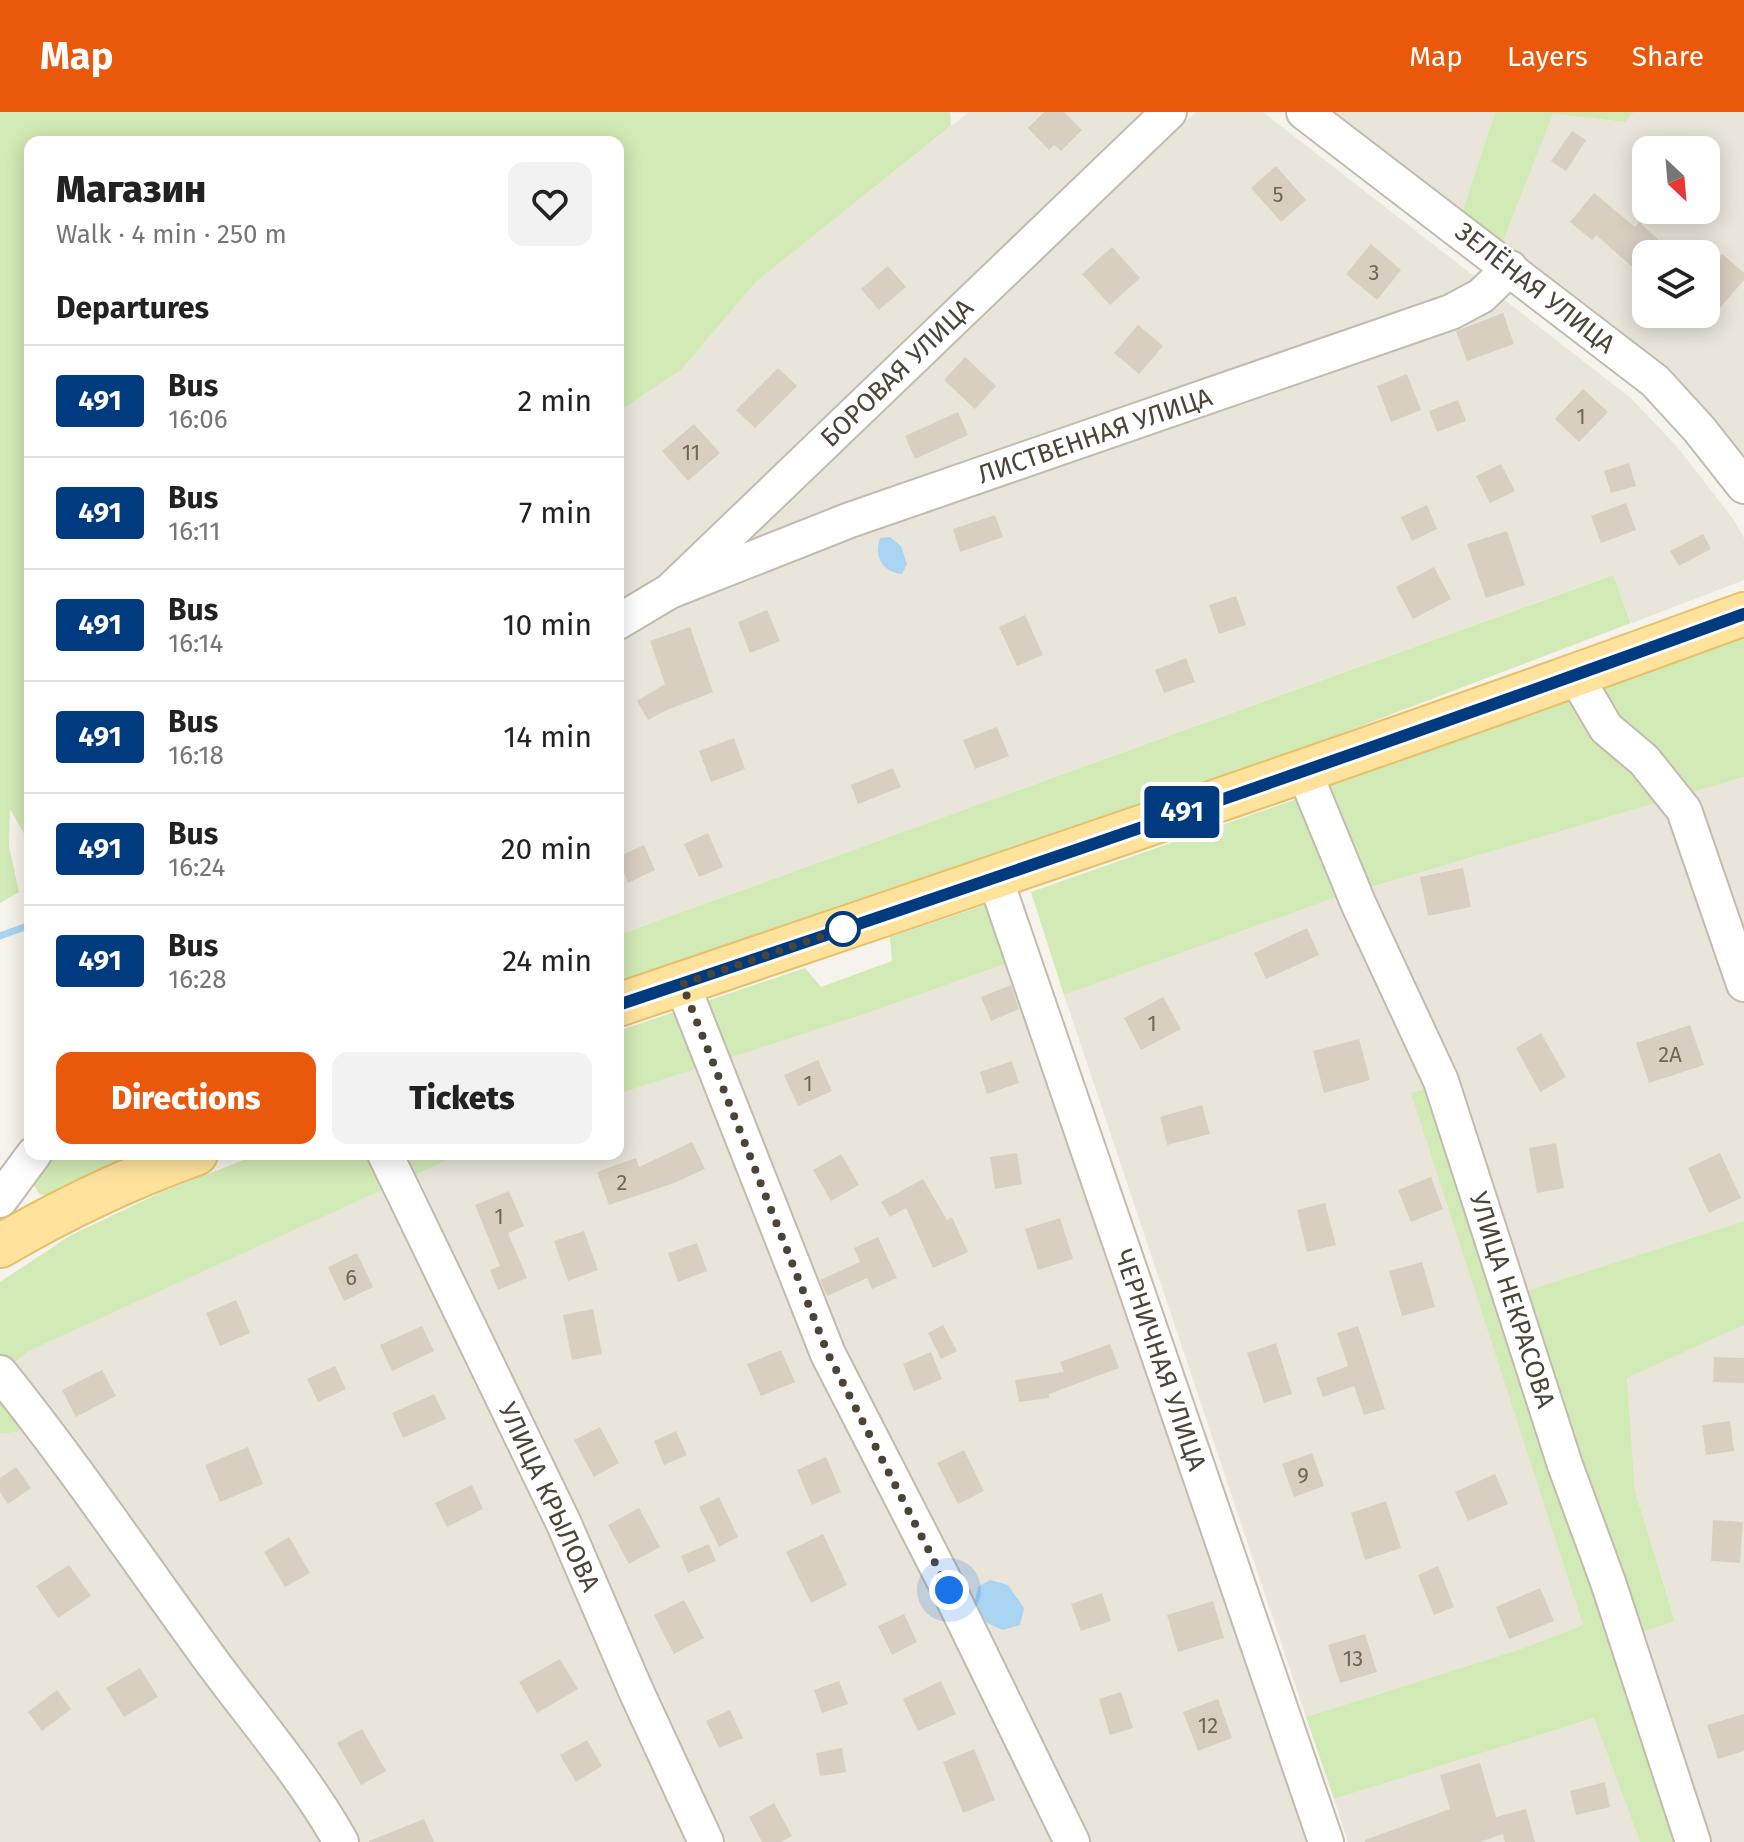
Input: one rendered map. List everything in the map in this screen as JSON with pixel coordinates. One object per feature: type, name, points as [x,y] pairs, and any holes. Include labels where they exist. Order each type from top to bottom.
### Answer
[{"type":"main road","points":[[624,1003],[995,878],[1579,675],[1744,614]]},
{"type":"main road","points":[[0,1246],[89,1200],[182,1160]]},
{"type":"street","name":"БОРОВАЯ УЛИЦА","points":[[624,618],[670,591],[1169,112]]},
{"type":"street","name":"ЗЕЛЁНАЯ УЛИЦА","points":[[1304,112],[1655,381],[1699,429],[1744,486]]},
{"type":"street","name":"ЛИСТВЕННАЯ УЛИЦА","points":[[670,591],[850,520],[1451,312],[1481,296],[1510,268]]},
{"type":"street","points":[[1579,675],[1582,687],[1606,728],[1644,760],[1684,810],[1744,984]]},
{"type":"street","name":"УЛИЦА НЕКРАСОВА","points":[[1303,769],[1359,905],[1441,1081],[1565,1465],[1608,1582],[1693,1842]]},
{"type":"street","name":"ЧЕРНИЧНАЯ УЛИЦА","points":[[995,878],[1326,1842]]},
{"type":"street","points":[[682,984],[828,1354],[949,1590],[1072,1842]]},
{"type":"street","points":[[0,1200],[30,1160]]},
{"type":"street","name":"УЛИЦА КРЫЛОВА","points":[[388,1160],[564,1524],[706,1842]]},
{"type":"street","points":[[0,1373],[45,1429],[211,1661],[273,1740],[341,1842]]},
{"type":"shaded area","points":[[969,112],[1145,112],[663,576],[624,600],[624,408],[681,370],[757,281]]},
{"type":"shaded area","points":[[1196,112],[1263,112],[1632,399],[1678,448],[1734,520],[1744,538],[1744,580],[1632,623],[1612,575],[624,933],[624,634],[675,607]]},
{"type":"shaded area","points":[[1324,112],[1495,112],[1463,210]]},
{"type":"shaded area","points":[[1634,112],[1744,112],[1744,463],[1502,244],[1553,114],[1624,122]]},
{"type":"shaded area","points":[[1744,777],[1744,1221],[1520,1293],[1361,890]]},
{"type":"shaded area","points":[[1345,894],[1428,1088],[1412,1093],[1583,1625],[1521,1649],[1306,1717],[1064,995]]},
{"type":"shaded area","points":[[1008,963],[1272,1741],[1310,1842],[0,1842],[0,1434],[17,1432],[0,1374],[29,1351],[448,1160],[624,1160],[624,1092],[865,1014]]},
{"type":"shaded area","points":[[1744,1325],[1744,1842],[1706,1842],[1636,1634],[1675,1620],[1635,1491],[1627,1378]]},
{"type":"shaded area","points":[[1594,1718],[1640,1842],[1348,1842],[1334,1799]]},
{"type":"green space","points":[[0,112],[950,112],[951,126],[757,281],[681,370],[624,408],[624,136],[24,136],[24,834],[10,809],[9,846],[19,892],[0,903]]},
{"type":"green space","points":[[1495,112],[1634,112],[1625,122],[1553,114],[1502,244],[1463,210]]},
{"type":"green space","points":[[1613,575],[1631,623],[1295,751],[624,981],[624,933]]},
{"type":"green space","points":[[1744,635],[1744,777],[1361,890],[1319,789]]},
{"type":"green space","points":[[1305,796],[1345,894],[1064,995],[1031,892]]},
{"type":"green space","points":[[988,904],[1008,963],[865,1014],[624,1092],[624,1029],[805,968],[821,987],[892,961],[890,937]]},
{"type":"green space","points":[[1428,1088],[1679,1842],[1640,1842],[1594,1718],[1334,1799],[1306,1717],[1521,1649],[1583,1625],[1411,1093]]},
{"type":"green space","points":[[42,1160],[122,1160],[51,1197],[39,1194],[32,1181]]},
{"type":"green space","points":[[244,1160],[448,1160],[29,1351],[0,1374],[0,1282],[71,1235],[162,1192]]},
{"type":"green space","points":[[1744,1221],[1744,1325],[1627,1378],[1635,1491],[1675,1621],[1636,1634],[1520,1293]]},
{"type":"green space","points":[[0,1374],[33,1419],[17,1432],[0,1434]]},
{"type":"water","points":[[890,537],[901,546],[907,564],[902,574],[889,570],[879,557],[880,538]]},
{"type":"water","points":[[990,1580],[1008,1585],[1024,1608],[1020,1625],[1003,1630],[987,1623],[974,1605],[978,1587]]},
{"type":"building","points":[[1044,112],[1064,112],[1082,130],[1061,151],[1054,145],[1049,150],[1028,128]]},
{"type":"building","points":[[1572,131],[1586,140],[1566,171],[1551,161]]},
{"type":"building","points":[[1276,166],[1306,200],[1281,222],[1251,188]]},
{"type":"building","points":[[1594,193],[1635,227],[1641,224],[1659,240],[1632,240],[1632,267],[1596,235],[1592,240],[1570,222]]},
{"type":"building","points":[[1371,244],[1401,270],[1377,300],[1346,274]]},
{"type":"building","points":[[1112,247],[1140,278],[1110,305],[1082,274]]},
{"type":"building","points":[[1722,254],[1744,273],[1744,280],[1720,308]]},
{"type":"building","points":[[888,266],[906,287],[879,310],[861,289]]},
{"type":"building","points":[[1503,313],[1514,344],[1467,361],[1456,331]]},
{"type":"building","points":[[1138,325],[1163,346],[1139,374],[1114,353]]},
{"type":"building","points":[[965,357],[996,386],[975,409],[944,380]]},
{"type":"building","points":[[778,368],[797,386],[755,428],[736,410]]},
{"type":"building","points":[[1407,374],[1421,410],[1391,422],[1377,386]]},
{"type":"building","points":[[1583,389],[1608,412],[1579,442],[1555,419]]},
{"type":"building","points":[[1458,400],[1466,421],[1437,432],[1429,411]]},
{"type":"building","points":[[958,412],[968,435],[915,459],[905,436]]},
{"type":"building","points":[[694,424],[720,453],[688,481],[662,451]]},
{"type":"building","points":[[1629,463],[1636,486],[1611,493],[1604,471]]},
{"type":"building","points":[[1501,464],[1515,491],[1490,503],[1476,476]]},
{"type":"building","points":[[1626,503],[1636,530],[1601,543],[1591,516]]},
{"type":"building","points":[[1427,505],[1437,529],[1412,541],[1401,517]]},
{"type":"building","points":[[995,515],[1003,537],[960,552],[953,529]]},
{"type":"building","points":[[1507,531],[1525,585],[1486,598],[1467,544]]},
{"type":"building","points":[[1703,534],[1711,549],[1679,566],[1670,551]]},
{"type":"building","points":[[1434,567],[1451,599],[1413,619],[1396,587]]},
{"type":"building","points":[[1236,596],[1246,625],[1219,634],[1209,605]]},
{"type":"building","points":[[767,610],[780,641],[750,653],[738,622]]},
{"type":"building","points":[[1025,615],[1043,655],[1017,666],[999,627]]},
{"type":"building","points":[[690,627],[713,692],[648,720],[637,701],[665,684],[650,641]]},
{"type":"building","points":[[1186,658],[1195,682],[1164,693],[1155,670]]},
{"type":"building","points":[[997,727],[1009,756],[975,769],[963,740]]},
{"type":"building","points":[[734,738],[745,769],[711,782],[699,751]]},
{"type":"building","points":[[893,768],[901,787],[858,804],[851,785]]},
{"type":"building","points":[[708,833],[723,867],[699,877],[684,844]]},
{"type":"building","points":[[644,845],[655,870],[628,883],[624,873],[624,854]]},
{"type":"building","points":[[1463,868],[1471,907],[1428,916],[1420,877]]},
{"type":"building","points":[[1307,928],[1319,955],[1266,979],[1254,953]]},
{"type":"building","points":[[1011,985],[1019,1009],[991,1021],[981,997]]},
{"type":"building","points":[[1163,997],[1181,1029],[1141,1050],[1124,1018]]},
{"type":"building","points":[[1690,1025],[1704,1065],[1649,1083],[1636,1043]]},
{"type":"building","points":[[1541,1033],[1566,1077],[1540,1092],[1516,1048]]},
{"type":"building","points":[[1359,1039],[1370,1080],[1324,1093],[1313,1051]]},
{"type":"building","points":[[818,1060],[832,1091],[798,1106],[784,1075]]},
{"type":"building","points":[[1012,1061],[1019,1083],[987,1094],[980,1072]]},
{"type":"building","points":[[1202,1105],[1210,1134],[1167,1145],[1160,1117]]},
{"type":"building","points":[[692,1142],[705,1169],[609,1205],[597,1172],[636,1158],[639,1167]]},
{"type":"building","points":[[1556,1143],[1564,1188],[1537,1193],[1529,1148]]},
{"type":"building","points":[[1017,1153],[1022,1184],[995,1189],[990,1157]]},
{"type":"building","points":[[1720,1153],[1741,1198],[1709,1213],[1688,1168]]},
{"type":"building","points":[[841,1154],[859,1185],[831,1201],[813,1170]]},
{"type":"building","points":[[1431,1177],[1443,1209],[1411,1222],[1398,1190]]},
{"type":"building","points":[[923,1179],[947,1220],[952,1217],[968,1252],[933,1268],[906,1208],[890,1217],[881,1202]]},
{"type":"building","points":[[509,1191],[524,1226],[508,1233],[527,1278],[498,1290],[490,1270],[500,1266],[475,1205]]},
{"type":"building","points":[[1325,1203],[1336,1245],[1307,1252],[1297,1210]]},
{"type":"building","points":[[1060,1218],[1073,1259],[1038,1270],[1025,1229]]},
{"type":"building","points":[[584,1231],[598,1270],[568,1281],[554,1241]]},
{"type":"building","points":[[878,1237],[897,1278],[872,1289],[867,1278],[827,1296],[820,1280],[860,1262],[854,1248]]},
{"type":"building","points":[[697,1243],[707,1271],[678,1282],[668,1253]]},
{"type":"building","points":[[357,1253],[373,1287],[344,1301],[328,1267]]},
{"type":"building","points":[[1422,1262],[1435,1307],[1402,1316],[1389,1271]]},
{"type":"building","points":[[236,1300],[250,1333],[220,1346],[206,1313]]},
{"type":"building","points":[[593,1309],[602,1354],[572,1360],[563,1315]]},
{"type":"building","points":[[943,1325],[957,1351],[941,1359],[928,1333]]},
{"type":"building","points":[[422,1326],[434,1351],[392,1371],[380,1345]]},
{"type":"building","points":[[1358,1326],[1385,1409],[1364,1415],[1354,1386],[1323,1397],[1316,1378],[1348,1366],[1337,1333]]},
{"type":"building","points":[[1276,1343],[1292,1394],[1264,1403],[1247,1353]]},
{"type":"building","points":[[1110,1344],[1119,1368],[1049,1394],[1049,1398],[1019,1402],[1015,1380],[1064,1372],[1060,1362]]},
{"type":"building","points":[[781,1350],[795,1382],[761,1396],[747,1364]]},
{"type":"building","points":[[931,1352],[942,1379],[914,1391],[903,1364]]},
{"type":"building","points":[[1714,1357],[1744,1358],[1744,1383],[1713,1382]]},
{"type":"building","points":[[335,1366],[346,1389],[318,1402],[307,1379]]},
{"type":"building","points":[[102,1370],[116,1396],[76,1417],[62,1390]]},
{"type":"building","points":[[434,1394],[446,1419],[403,1438],[392,1413]]},
{"type":"building","points":[[1730,1421],[1734,1451],[1706,1455],[1702,1425]]},
{"type":"building","points":[[600,1427],[619,1463],[594,1477],[574,1440]]},
{"type":"building","points":[[676,1431],[687,1455],[664,1465],[654,1441]]},
{"type":"building","points":[[248,1447],[263,1484],[220,1502],[205,1465]]},
{"type":"building","points":[[964,1450],[984,1491],[958,1504],[937,1463]]},
{"type":"building","points":[[1312,1453],[1324,1486],[1294,1497],[1282,1464]]},
{"type":"building","points":[[826,1457],[841,1492],[812,1505],[797,1470]]},
{"type":"building","points":[[16,1467],[31,1488],[8,1504],[0,1492],[0,1478]]},
{"type":"building","points":[[1495,1474],[1508,1504],[1468,1521],[1455,1492]]},
{"type":"building","points":[[472,1485],[483,1509],[447,1527],[435,1503]]},
{"type":"building","points":[[719,1497],[738,1537],[719,1547],[699,1507]]},
{"type":"building","points":[[1386,1501],[1401,1548],[1365,1560],[1351,1513]]},
{"type":"building","points":[[639,1508],[660,1547],[629,1564],[608,1525]]},
{"type":"building","points":[[1713,1520],[1743,1522],[1740,1563],[1711,1561]]},
{"type":"building","points":[[823,1534],[847,1585],[811,1603],[786,1552]]},
{"type":"building","points":[[289,1537],[310,1573],[285,1587],[264,1552]]},
{"type":"building","points":[[709,1544],[716,1561],[688,1573],[681,1556]]},
{"type":"building","points":[[69,1565],[91,1596],[58,1618],[36,1586]]},
{"type":"building","points":[[1438,1566],[1454,1607],[1434,1615],[1418,1575]]},
{"type":"building","points":[[1540,1588],[1554,1621],[1509,1639],[1496,1607]]},
{"type":"building","points":[[1102,1593],[1111,1621],[1081,1631],[1071,1604]]},
{"type":"building","points":[[684,1600],[704,1638],[674,1654],[654,1615]]},
{"type":"building","points":[[1213,1601],[1224,1638],[1178,1652],[1167,1615]]},
{"type":"building","points":[[904,1614],[917,1642],[892,1655],[878,1626]]},
{"type":"building","points":[[1365,1634],[1377,1672],[1340,1683],[1328,1645]]},
{"type":"building","points":[[560,1659],[578,1689],[537,1713],[519,1682]]},
{"type":"building","points":[[140,1668],[158,1697],[124,1717],[106,1688]]},
{"type":"building","points":[[839,1681],[848,1704],[822,1713],[814,1690]]},
{"type":"building","points":[[941,1681],[956,1714],[918,1731],[903,1699]]},
{"type":"building","points":[[57,1690],[71,1709],[42,1731],[28,1712]]},
{"type":"building","points":[[1121,1692],[1133,1728],[1110,1735],[1099,1699]]},
{"type":"building","points":[[1218,1699],[1232,1738],[1198,1751],[1183,1712]]},
{"type":"building","points":[[730,1710],[743,1738],[719,1748],[706,1721]]},
{"type":"building","points":[[1744,1714],[1744,1751],[1718,1759],[1707,1725]]},
{"type":"building","points":[[362,1729],[386,1771],[361,1785],[337,1743]]},
{"type":"building","points":[[587,1740],[602,1766],[576,1782],[560,1755]]},
{"type":"building","points":[[842,1748],[846,1772],[820,1776],[816,1753]]},
{"type":"building","points":[[974,1749],[995,1800],[963,1813],[943,1762]]},
{"type":"building","points":[[1480,1763],[1496,1817],[1526,1809],[1535,1842],[1505,1842],[1503,1834],[1480,1842],[1365,1842],[1450,1809],[1440,1775]]},
{"type":"building","points":[[1605,1782],[1610,1807],[1576,1815],[1570,1791]]},
{"type":"building","points":[[774,1803],[792,1836],[781,1842],[762,1842],[749,1817]]},
{"type":"building","points":[[424,1819],[434,1842],[369,1842],[369,1841]]},
{"type":"waterway","points":[[0,936],[24,927]]},
{"type":"bus line","name":"491","points":[[624,1003],[995,878],[1579,675],[1744,614]]},
{"type":"route","points":[[843,929],[852,926],[682,984],[828,1354],[949,1590]]}]
